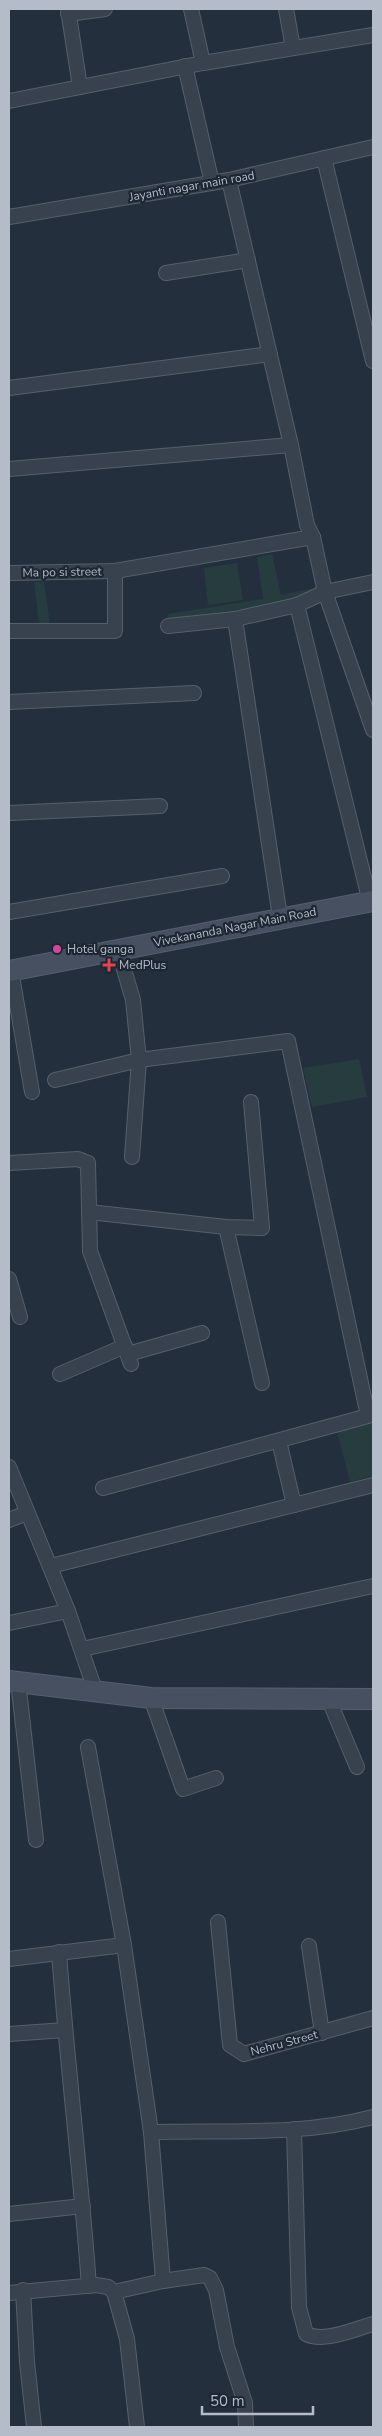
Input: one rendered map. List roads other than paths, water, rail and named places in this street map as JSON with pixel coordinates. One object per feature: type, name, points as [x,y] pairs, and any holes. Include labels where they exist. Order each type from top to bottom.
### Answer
[{"type":"main road","name":"Vivekananda Nagar Main Road","points":[[10,970],[371,901]]},
{"type":"main road","points":[[14,1681],[96,1693],[151,1698],[373,1699]]},
{"type":"street","points":[[80,87],[68,11],[105,9]]},
{"type":"street","points":[[190,9],[202,63]]},
{"type":"street","points":[[286,9],[293,48]]},
{"type":"street","points":[[9,101],[202,63],[373,35]]},
{"type":"street","points":[[186,66],[212,183]]},
{"type":"street","name":"Jayanti nagar main road","points":[[9,217],[229,180],[373,148]]},
{"type":"street","points":[[324,158],[373,361]]},
{"type":"street","points":[[229,180],[291,445],[307,525],[313,537],[325,592],[373,730]]},
{"type":"street","points":[[166,273],[248,260]]},
{"type":"street","points":[[9,388],[270,354]]},
{"type":"street","points":[[9,469],[291,445]]},
{"type":"street","name":"Ma po si street","points":[[9,573],[115,571],[313,537]]},
{"type":"street","points":[[9,631],[115,631],[115,571]]},
{"type":"street","points":[[168,626],[235,619],[297,605],[325,592],[373,582]]},
{"type":"street","points":[[297,605],[371,901]]},
{"type":"street","points":[[235,619],[280,917]]},
{"type":"street","points":[[9,702],[194,692]]},
{"type":"street","points":[[9,813],[160,806]]},
{"type":"street","points":[[9,912],[222,876]]},
{"type":"street","points":[[118,949],[133,1000],[138,1060],[132,1157]]},
{"type":"street","points":[[10,970],[32,1092]]},
{"type":"street","points":[[55,1080],[138,1060],[288,1041],[368,1416],[103,1488]]},
{"type":"street","points":[[89,1212],[226,1227],[262,1228],[251,1102]]},
{"type":"street","points":[[9,1163],[78,1159],[88,1163],[90,1251],[128,1355]]},
{"type":"street","points":[[226,1227],[262,1383]]},
{"type":"street","points":[[9,1278],[20,1317]]},
{"type":"street","points":[[60,1374],[202,1333]]},
{"type":"street","points":[[279,1440],[294,1505]]},
{"type":"street","points":[[9,1467],[27,1514],[51,1566],[96,1693]]},
{"type":"street","points":[[51,1566],[373,1485]]},
{"type":"street","points":[[9,1520],[27,1514]]},
{"type":"street","points":[[82,1649],[373,1586]]},
{"type":"street","points":[[9,1623],[68,1611]]},
{"type":"street","points":[[14,1681],[36,1840]]},
{"type":"street","points":[[151,1698],[183,1789],[216,1778]]},
{"type":"street","points":[[329,1700],[357,1768]]},
{"type":"street","points":[[88,1747],[124,1945],[151,2132],[162,2281]]},
{"type":"street","name":"Nehru Street","points":[[218,1922],[230,2045],[244,2054],[373,2018]]},
{"type":"street","points":[[9,1959],[124,1945]]},
{"type":"street","points":[[310,1946],[322,2033]]},
{"type":"street","points":[[59,1952],[89,2286]]},
{"type":"street","points":[[9,2034],[65,2030]]},
{"type":"street","points":[[151,2132],[294,2129],[342,2125],[373,2117]]},
{"type":"street","points":[[294,2129],[299,2307],[306,2334],[312,2338],[329,2336],[373,2324]]},
{"type":"street","points":[[9,2214],[83,2206]]},
{"type":"street","points":[[114,2292],[198,2275],[210,2278],[216,2290],[227,2347],[245,2403],[246,2427]]},
{"type":"street","points":[[9,2293],[23,2290],[89,2286],[108,2287],[114,2292],[127,2338],[137,2427]]},
{"type":"street","points":[[23,2290],[27,2362],[34,2427]]},
{"type":"place","name":"Hotel ganga","points":[[57,949]]},
{"type":"place","name":"MedPlus","points":[[109,965]]}]
